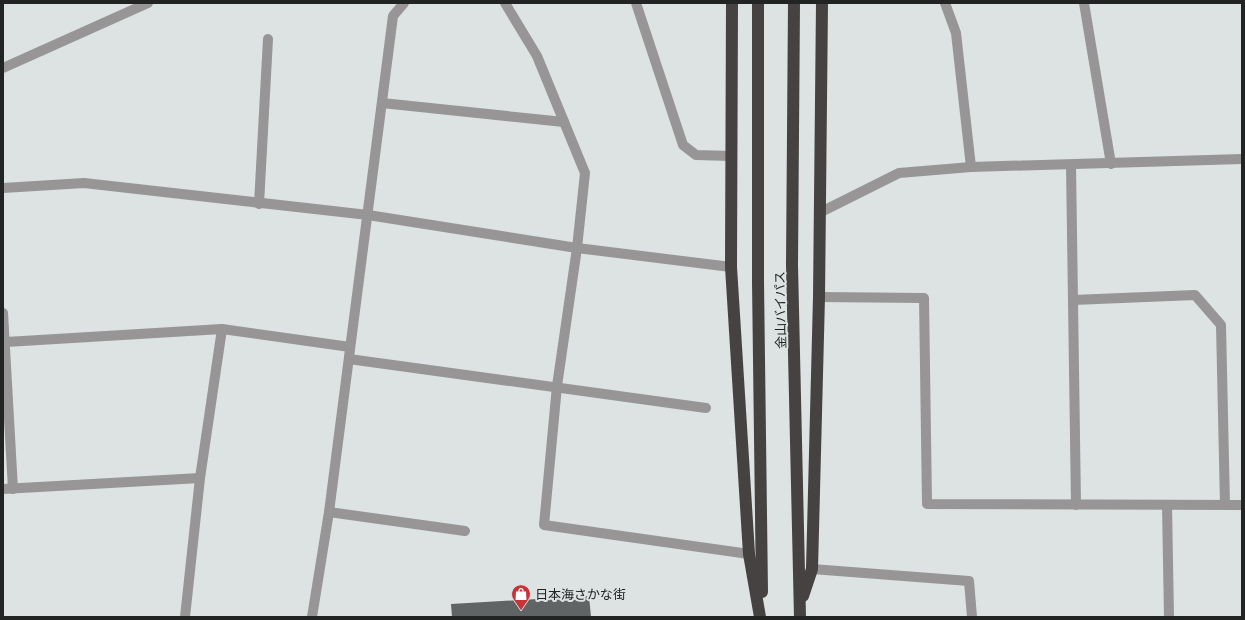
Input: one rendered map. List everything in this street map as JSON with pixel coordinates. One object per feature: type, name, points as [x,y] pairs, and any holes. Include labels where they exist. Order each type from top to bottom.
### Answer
[{"type":"highway","points":[[732,3],[731,267],[749,554],[761,617]]},
{"type":"highway","name":"金山バイパス","points":[[758,3],[758,282],[761,617]]},
{"type":"highway","name":"金山バイパス","points":[[794,3],[792,265],[800,611]]},
{"type":"highway","points":[[800,611],[812,569],[819,297],[822,3]]},
{"type":"street","points":[[3,68],[148,3]]},
{"type":"street","points":[[312,617],[329,512],[393,16],[404,3]]},
{"type":"street","points":[[505,3],[537,56],[585,174],[577,248],[557,386],[544,525],[749,554]]},
{"type":"street","points":[[636,3],[683,145],[696,155],[731,156]]},
{"type":"street","points":[[945,3],[956,33],[971,167]]},
{"type":"street","points":[[1084,3],[1111,164]]},
{"type":"street","points":[[259,204],[268,39]]},
{"type":"street","points":[[382,103],[564,122]]},
{"type":"street","points":[[820,213],[899,173],[971,167],[1242,160]]},
{"type":"street","points":[[1071,165],[1076,505]]},
{"type":"street","points":[[3,188],[84,182],[259,204],[368,215],[577,248],[731,267]]},
{"type":"street","points":[[1073,300],[1195,295],[1221,325],[1225,505]]},
{"type":"street","points":[[819,297],[924,298],[927,504],[1242,505]]},
{"type":"street","points":[[3,312],[6,342],[8,489],[200,478]]},
{"type":"street","points":[[6,342],[222,329],[350,347]]},
{"type":"street","points":[[185,617],[200,478],[222,329]]},
{"type":"street","points":[[349,358],[706,408]]},
{"type":"street","points":[[1167,505],[1169,617]]},
{"type":"street","points":[[329,512],[465,530]]},
{"type":"street","points":[[812,569],[969,581],[972,617]]},
{"type":"building","name":"日本海さかな街","points":[[589,596],[591,617],[452,617],[451,604]]},
{"type":"place","name":"日本海さかな街","points":[[521,611]]}]
